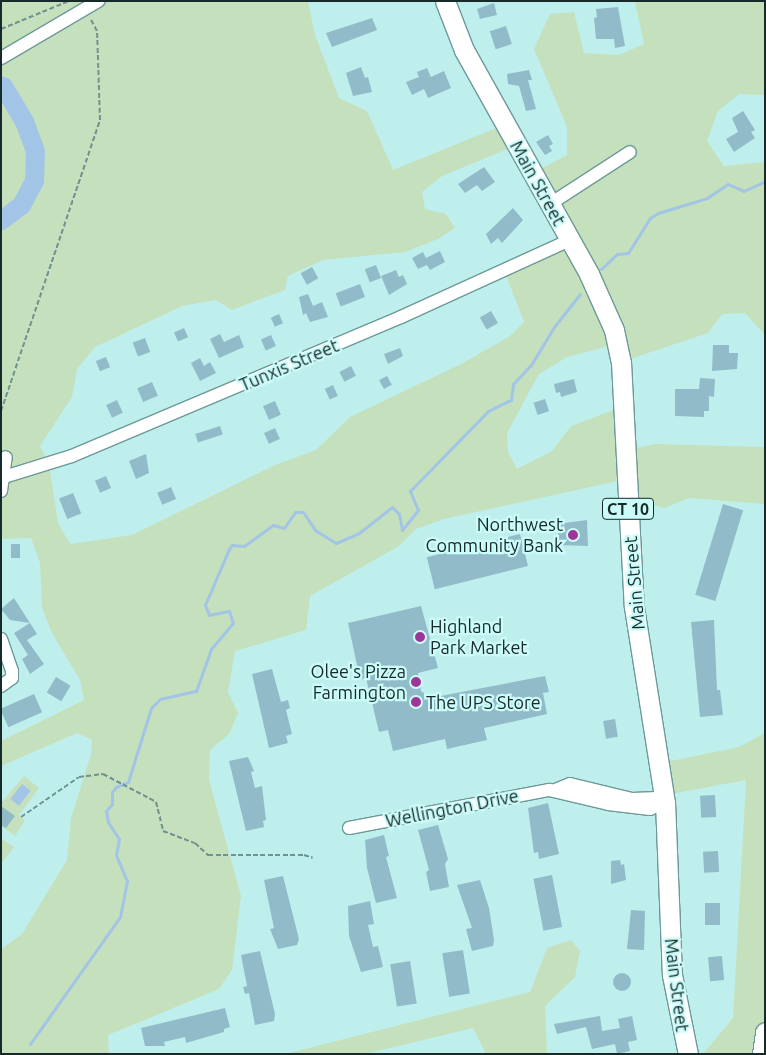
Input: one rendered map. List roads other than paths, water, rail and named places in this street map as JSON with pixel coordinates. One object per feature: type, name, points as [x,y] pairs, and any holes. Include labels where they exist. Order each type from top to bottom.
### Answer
[{"type":"highway","name":"Main Street","points":[[445,1],[464,50],[570,240],[600,297],[614,330],[621,362],[634,607],[666,802],[672,972],[688,1054]]},
{"type":"highway","points":[[762,1054],[765,1032]]},
{"type":"street","points":[[1,58],[98,1]]},
{"type":"street","points":[[550,204],[630,152]]},
{"type":"street","name":"Tunxis Street","points":[[4,477],[72,456],[401,317],[570,240]]},
{"type":"street","points":[[1,491],[6,456]]},
{"type":"street","points":[[1,639],[12,671],[12,678],[1,686]]},
{"type":"street","name":"Wellington Drive","points":[[349,828],[463,804],[556,790],[608,804],[650,809],[666,802]]},
{"type":"water","points":[[22,784],[31,791],[19,806],[10,799]]},
{"type":"waterway","points":[[1,220],[21,205],[34,181],[35,151],[24,121],[3,86]]},
{"type":"waterway","points":[[601,269],[617,254],[628,253],[650,218],[658,213],[707,198],[728,184],[744,191],[765,181]]},
{"type":"waterway","points":[[30,1044],[120,917],[127,881],[116,855],[119,839],[108,822],[106,811],[112,804],[112,792],[116,787],[128,782],[151,708],[160,699],[196,691],[211,649],[233,623],[229,611],[209,615],[205,605],[229,549],[232,545],[244,546],[273,525],[284,528],[295,512],[303,512],[315,530],[336,543],[359,533],[392,507],[399,514],[402,530],[418,510],[410,491],[488,411],[511,400],[513,384],[531,365],[554,327],[580,294]]},
{"type":"place","name":"Northwest Community Bank","points":[[573,535]]},
{"type":"place","name":"Highland Park Market","points":[[420,637]]},
{"type":"place","name":"Olee's Pizza Farmington","points":[[416,682]]},
{"type":"place","name":"The UPS Store","points":[[416,702]]}]
